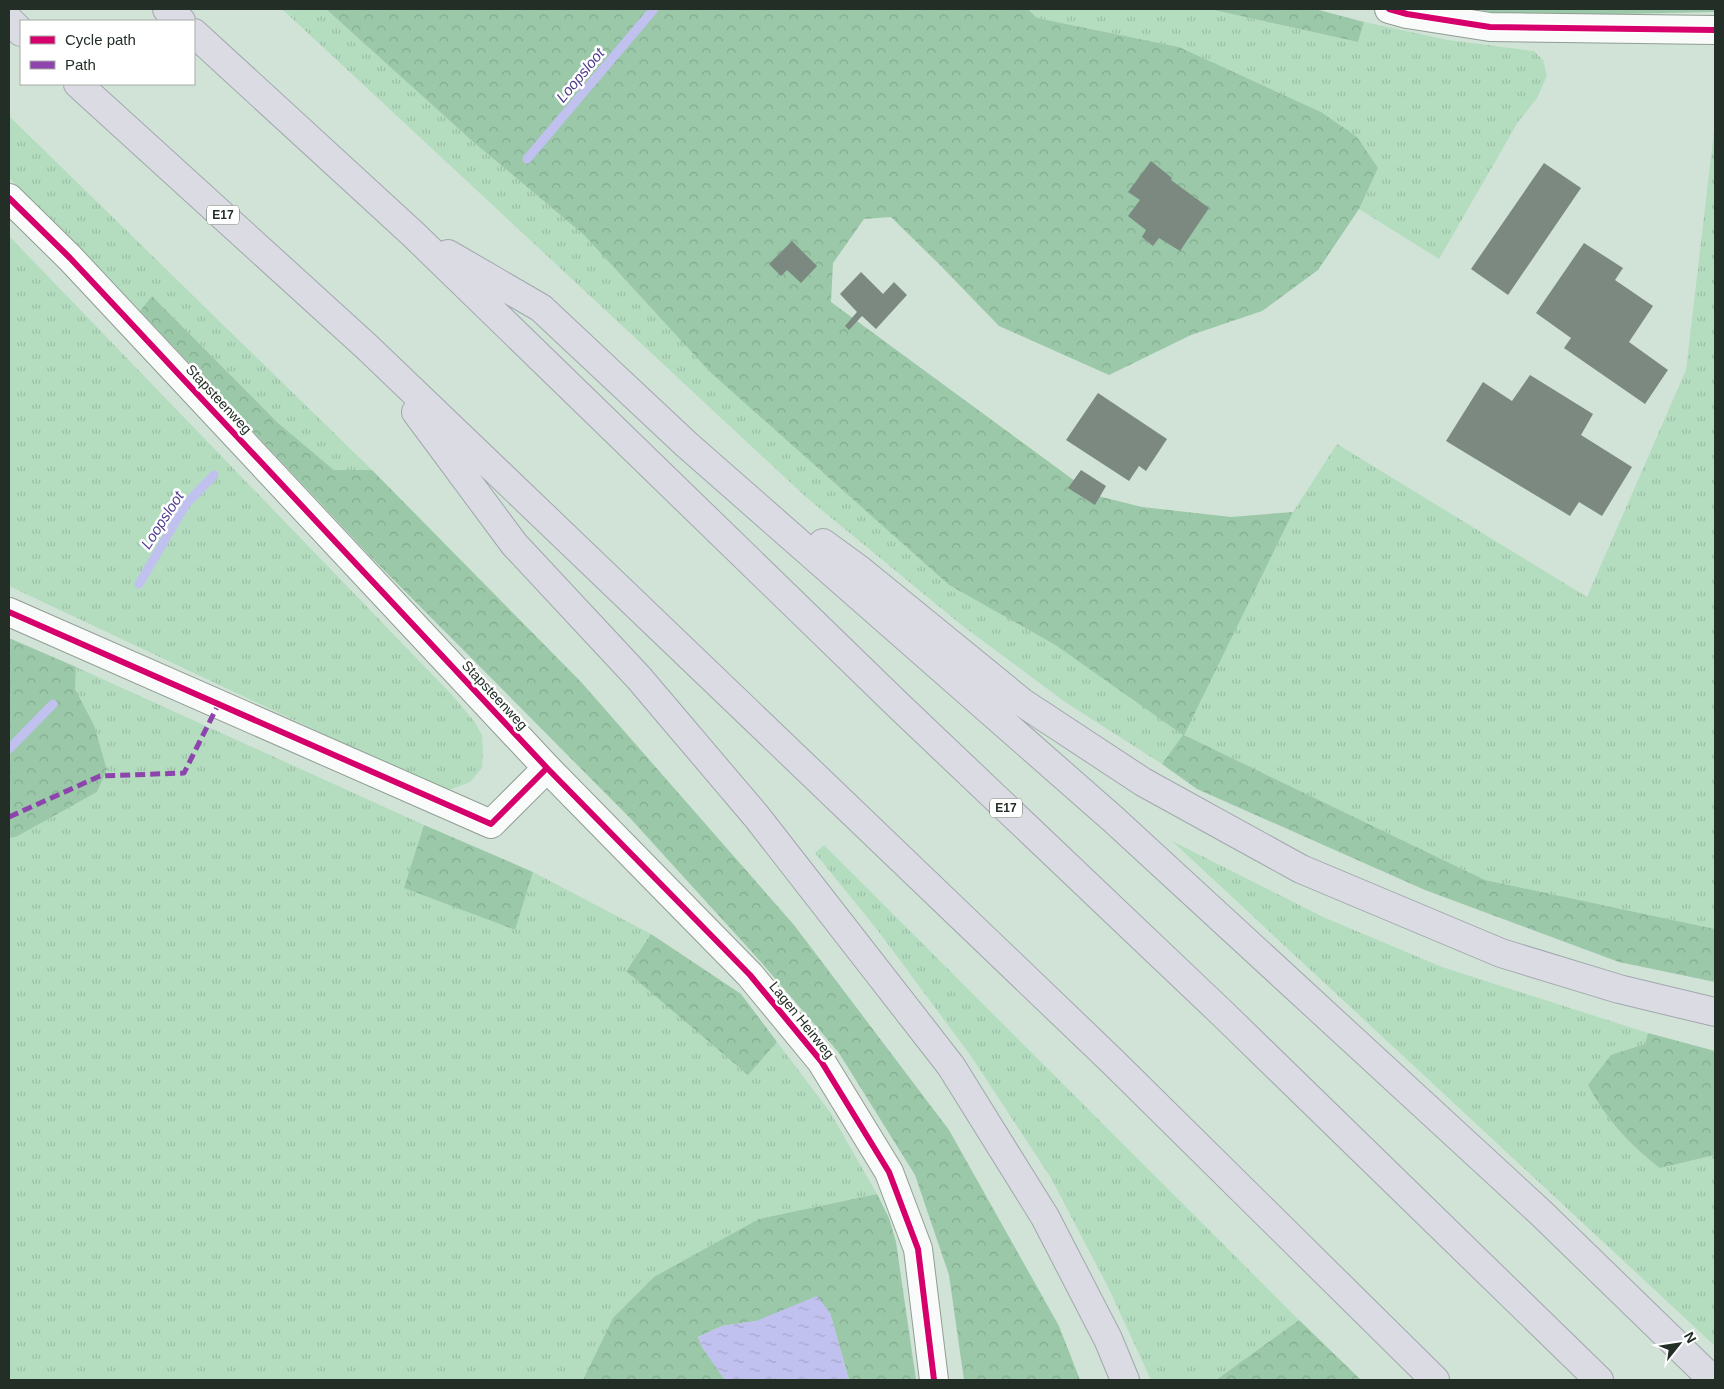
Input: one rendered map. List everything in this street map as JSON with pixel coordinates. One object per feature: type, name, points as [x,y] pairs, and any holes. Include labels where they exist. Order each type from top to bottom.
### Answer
[{"type":"highway","points":[[167,9],[180,20]]},
{"type":"highway","points":[[9,20],[20,31]]},
{"type":"highway","name":"E17","points":[[195,34],[413,234],[899,706],[1223,1014],[1599,1380]]},
{"type":"highway","name":"E17","points":[[79,85],[367,347],[1112,1061],[1435,1380]]},
{"type":"highway","points":[[413,234],[541,308],[686,444],[1113,819],[1532,1206],[1713,1380]]},
{"type":"highway","points":[[367,347],[514,544],[639,678],[750,809],[951,1066],[1046,1217],[1108,1339],[1125,1380]]},
{"type":"highway","points":[[686,444],[860,570],[1023,703],[1151,787],[1301,869],[1501,953],[1619,989],[1715,1012]]},
{"type":"street","points":[[1389,9],[1407,14],[1490,27],[1715,30]]},
{"type":"street","name":"Stapsteenweg","points":[[9,198],[70,258],[547,768]]},
{"type":"street","points":[[9,612],[491,824],[547,768]]},
{"type":"street","name":"Lagen Heirweg","points":[[547,768],[750,975],[821,1061],[889,1172],[918,1249],[934,1380]]},
{"type":"green space","points":[[282,9],[326,9],[471,140],[584,235],[710,372],[949,585],[1057,646],[1293,512],[1337,444],[1587,597],[1686,370],[1715,123],[1715,929],[1485,880],[1184,735],[1162,764],[1065,702],[964,627],[806,497]]},
{"type":"green space","points":[[326,9],[1028,9],[1037,18],[1179,47],[1321,112],[1357,137],[1378,168],[1359,209],[1318,270],[1262,311],[1191,335],[1109,375],[999,326],[891,217],[864,219],[833,263],[831,302],[1094,495],[1142,507],[1231,517],[1293,512],[1184,735],[1485,880],[1715,929],[1715,982],[1619,962],[1425,890],[1197,789],[1162,764],[1183,735],[1057,646],[949,585],[710,372],[584,235],[471,140]]},
{"type":"green space","points":[[1028,9],[1209,9],[1358,42],[1364,22],[1448,40],[1534,51],[1543,60],[1547,76],[1537,98],[1518,122],[1439,259],[1359,209],[1378,168],[1321,112],[1179,47],[1037,18]]},
{"type":"green space","points":[[1209,9],[1315,9],[1364,22],[1358,42]]},
{"type":"green space","points":[[1474,9],[1715,9],[1715,12],[1514,16]]},
{"type":"green space","points":[[9,116],[372,470],[334,470],[278,423],[152,296],[140,311],[9,178]]},
{"type":"green space","points":[[9,236],[452,695],[474,721],[482,735],[482,768],[470,782],[449,790],[430,784],[9,586]]},
{"type":"green space","points":[[152,296],[278,423],[334,470],[372,470],[582,683],[794,925],[949,1130],[1059,1326],[1080,1380],[964,1380],[949,1275],[915,1175],[839,1053],[761,962],[630,818],[370,556],[140,311]]},
{"type":"green space","points":[[9,638],[76,667],[75,689],[94,725],[107,770],[97,792],[16,837],[9,838]]},
{"type":"green space","points":[[76,667],[424,825],[405,888],[515,930],[533,872],[651,934],[626,970],[748,1074],[777,1042],[830,1112],[877,1194],[759,1219],[613,1318],[583,1380],[9,1380],[9,838],[16,837],[97,792],[107,770],[94,725],[75,689]]},
{"type":"green space","points":[[424,825],[533,872],[515,930],[404,888]]},
{"type":"green space","points":[[1172,841],[1323,917],[1442,967],[1648,1033],[1645,1044],[1611,1056],[1660,1168],[1715,1155],[1715,1346]]},
{"type":"green space","points":[[824,845],[1299,1320],[1216,1380],[1151,1380],[1109,1289],[1051,1178],[971,1056],[879,932],[815,853]]},
{"type":"green space","points":[[651,934],[741,994],[777,1042],[748,1075],[626,971]]},
{"type":"green space","points":[[1648,1033],[1715,1051],[1715,1155],[1660,1168],[1638,1150],[1620,1131],[1595,1098],[1588,1085],[1611,1055],[1645,1044]]},
{"type":"green space","points":[[877,1194],[889,1218],[896,1242],[916,1380],[849,1380],[830,1313],[722,1326],[698,1337],[702,1347],[725,1380],[583,1380],[613,1318],[654,1277],[759,1219]]},
{"type":"green space","points":[[1299,1320],[1361,1380],[1216,1380]]},
{"type":"water","points":[[817,1296],[830,1313],[849,1380],[725,1380],[702,1347],[698,1337],[722,1326],[756,1321]]},
{"type":"building","points":[[1151,161],[1172,178],[1171,180],[1209,208],[1180,251],[1159,238],[1153,246],[1142,237],[1146,230],[1128,216],[1140,200],[1128,192]]},
{"type":"building","points":[[1544,163],[1581,188],[1508,295],[1471,269]]},
{"type":"building","points":[[792,241],[817,266],[801,283],[787,270],[781,276],[769,264]]},
{"type":"building","points":[[1584,243],[1623,268],[1615,280],[1653,306],[1629,342],[1668,370],[1645,404],[1564,348],[1571,338],[1536,313]]},
{"type":"building","points":[[861,272],[883,294],[894,282],[907,295],[876,329],[862,316],[849,330],[845,326],[857,312],[840,294]]},
{"type":"building","points":[[1530,375],[1593,414],[1581,435],[1632,467],[1602,516],[1579,502],[1570,516],[1446,441],[1483,382],[1512,401]]},
{"type":"building","points":[[1098,393],[1167,439],[1146,471],[1139,466],[1129,481],[1066,440]]},
{"type":"building","points":[[1081,470],[1106,486],[1095,505],[1068,488]]},
{"type":"waterway","name":"Loopsloot","points":[[527,159],[654,9]]},
{"type":"waterway","name":"Loopsloot","points":[[139,584],[186,504],[214,475]]},
{"type":"waterway","name":"Loopsloot","points":[[9,749],[53,704]]},
{"type":"marked path","points":[[9,817],[100,776],[184,773],[218,705]]},
{"type":"cycle path","points":[[1389,9],[1407,14],[1490,27],[1715,30]]},
{"type":"cycle path","points":[[9,198],[70,258],[547,768],[750,975],[821,1061],[889,1172],[918,1249],[934,1380]]},
{"type":"cycle path","points":[[9,612],[491,824],[547,768]]}]
